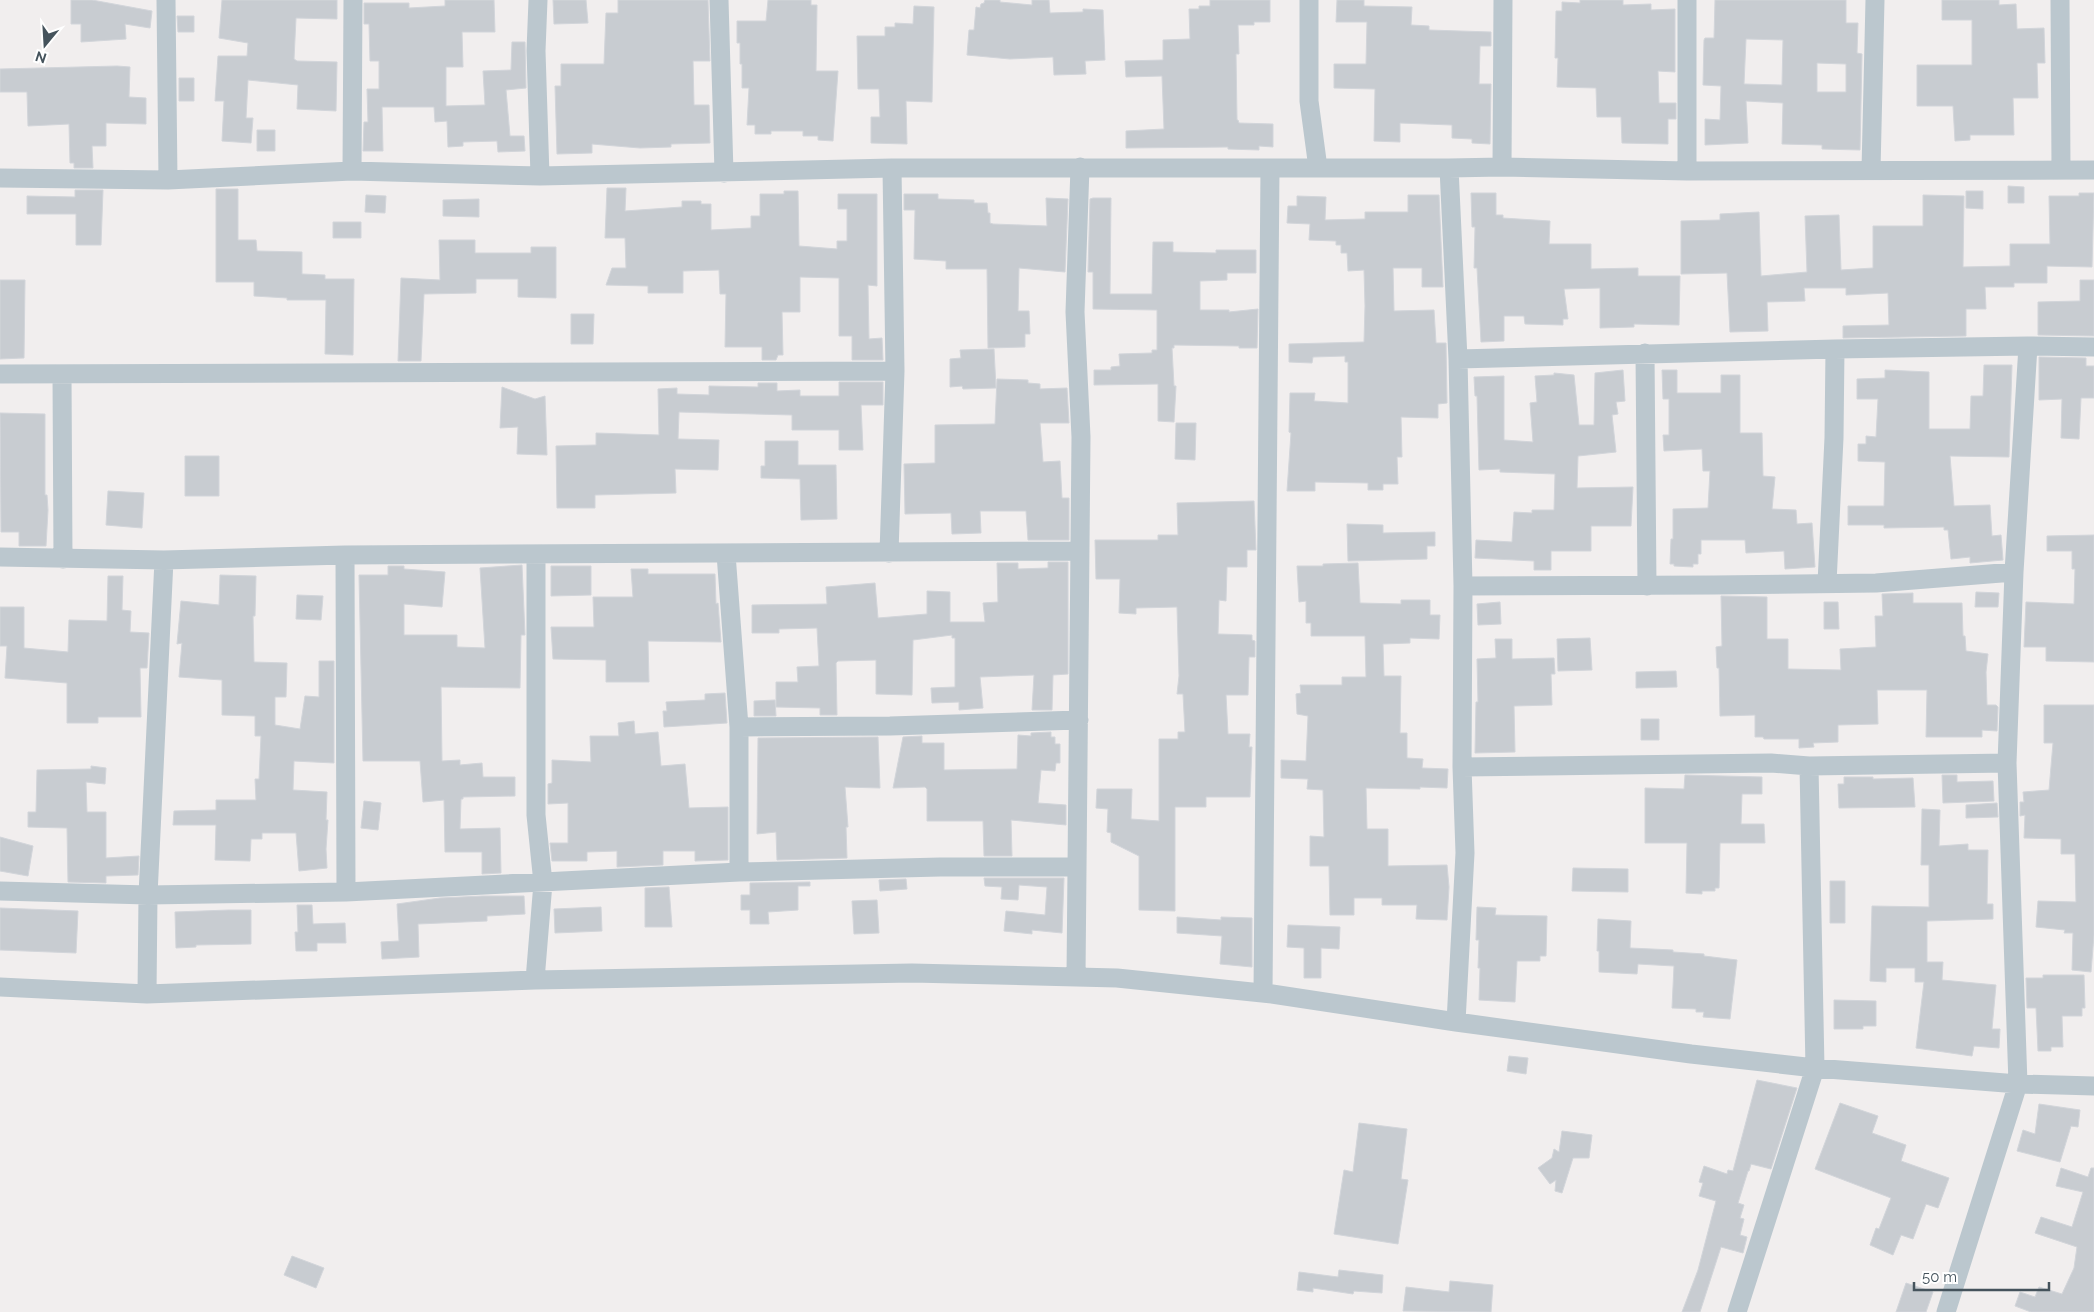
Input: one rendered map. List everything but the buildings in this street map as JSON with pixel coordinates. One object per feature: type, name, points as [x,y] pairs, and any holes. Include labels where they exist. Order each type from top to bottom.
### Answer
[{"type":"street","points":[[166,0],[168,180]]},
{"type":"street","points":[[352,171],[353,0]]},
{"type":"street","points":[[538,0],[536,51],[540,176]]},
{"type":"street","points":[[719,0],[724,173]]},
{"type":"street","points":[[1309,0],[1309,101],[1318,168]]},
{"type":"street","points":[[1502,166],[1503,0]]},
{"type":"street","points":[[1686,171],[1687,0]]},
{"type":"street","points":[[1871,170],[1875,0]]},
{"type":"street","points":[[2060,0],[2061,169]]},
{"type":"street","points":[[0,178],[168,180],[352,171],[540,176],[892,168],[1080,167],[1270,169],[1502,166],[1686,171],[2094,170]]},
{"type":"street","points":[[1076,977],[1081,437],[1076,312],[1080,167]]},
{"type":"street","points":[[889,553],[895,371],[892,168]]},
{"type":"street","points":[[1450,168],[1458,359],[1463,586],[1462,767],[1465,853],[1456,1022]]},
{"type":"street","points":[[1264,993],[1270,169]]},
{"type":"street","points":[[1458,359],[1836,349],[2028,346],[2094,347]]},
{"type":"street","points":[[1946,1312],[2018,1084],[2008,763],[2014,572],[2028,346]]},
{"type":"street","points":[[1827,584],[1836,349]]},
{"type":"street","points":[[1645,353],[1647,586]]},
{"type":"street","points":[[0,374],[895,371]]},
{"type":"street","points":[[62,375],[62,559]]},
{"type":"street","points":[[0,557],[164,560],[345,555],[1080,551]]},
{"type":"street","points":[[726,554],[739,727],[739,872]]},
{"type":"street","points":[[345,555],[346,892]]},
{"type":"street","points":[[535,980],[543,883],[536,815],[536,555]]},
{"type":"street","points":[[147,994],[148,895],[164,560]]},
{"type":"street","points":[[1463,586],[1876,583],[2014,572]]},
{"type":"street","points":[[739,727],[890,726],[1079,720]]},
{"type":"street","points":[[1462,767],[1772,764],[1809,766],[2008,763]]},
{"type":"street","points":[[1737,1312],[1815,1068],[1809,766]]},
{"type":"street","points":[[0,891],[148,895],[346,892],[739,872],[940,867],[1077,867]]},
{"type":"street","points":[[0,987],[147,994],[535,980],[912,973],[1117,978],[1264,993],[1456,1022],[1691,1054],[1815,1068],[2018,1084],[2094,1086]]}]
